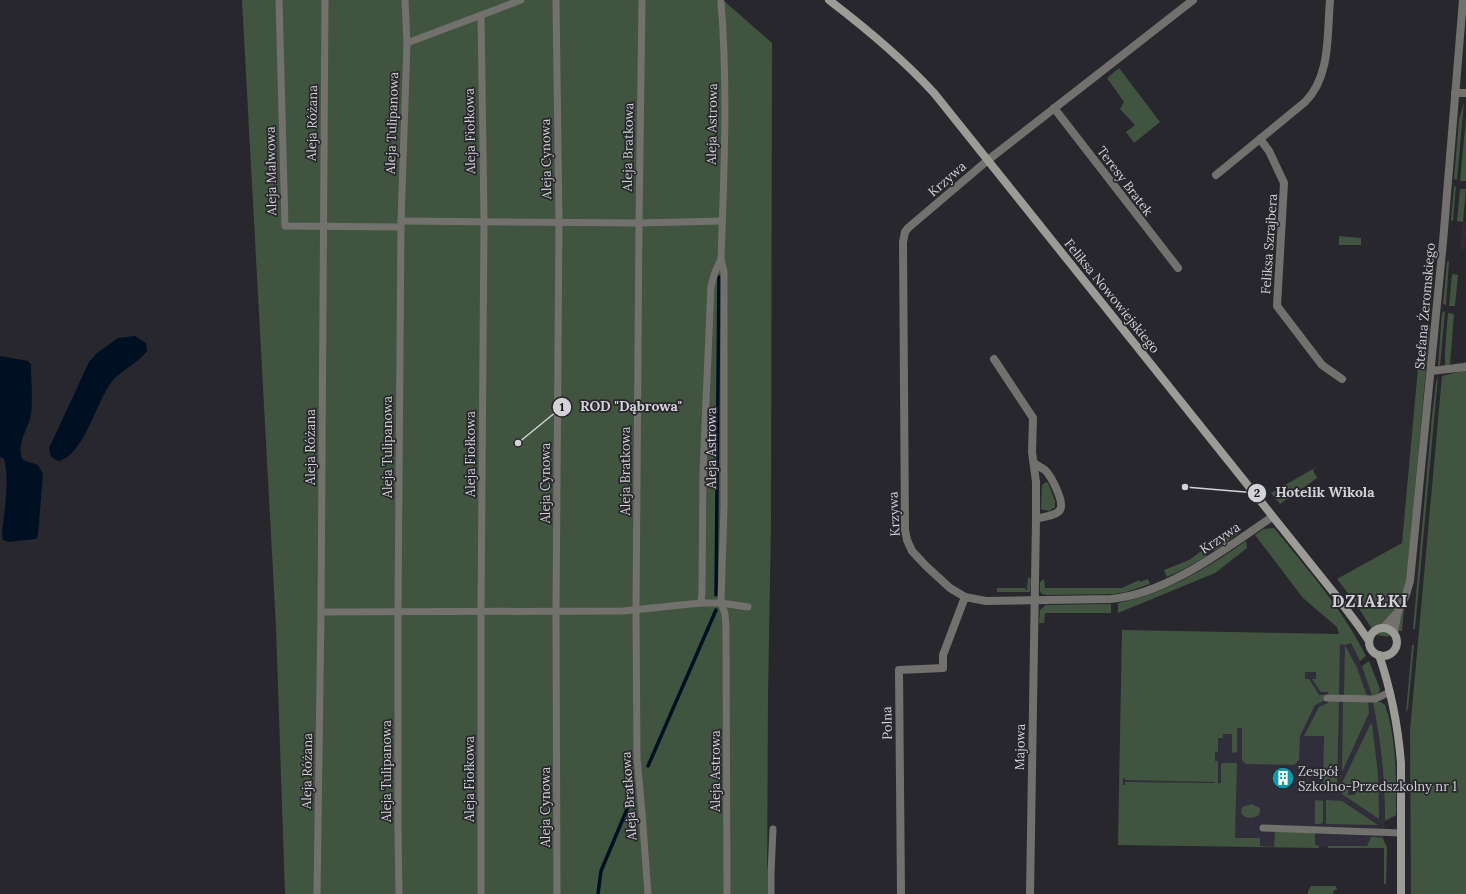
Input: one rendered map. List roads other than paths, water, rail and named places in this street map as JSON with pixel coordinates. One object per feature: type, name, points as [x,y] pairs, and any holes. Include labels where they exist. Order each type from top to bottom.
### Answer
[{"type":"street","name":"Feliksa Nowowiejskiego","points":[[829,0],[885,44],[911,68],[934,93],[1358,625],[1369,641]]},
{"type":"street","points":[[988,160],[1193,0]]},
{"type":"street","points":[[1216,175],[1313,94],[1320,81],[1325,64],[1330,0]]},
{"type":"street","name":"Stefana Żeromskiego","points":[[1384,627],[1398,611],[1406,595],[1410,581],[1431,371],[1463,0]]},
{"type":"street","points":[[1455,93],[1466,93]]},
{"type":"street","name":"Teresy Bratek","points":[[1054,108],[1178,268]]},
{"type":"street","name":"Feliksa Szrajbera","points":[[1260,139],[1269,151],[1284,183],[1278,306],[1322,365],[1342,379]]},
{"type":"street","name":"Krzywa","points":[[988,160],[908,228],[905,232],[903,242],[906,536],[912,551],[950,588],[965,597],[986,601],[1111,599],[1139,593],[1173,580],[1192,570],[1272,517]]},
{"type":"street","name":"Majowa","points":[[994,359],[1033,418],[1032,452],[1036,482],[1036,519],[1030,894]]},
{"type":"street","points":[[1431,371],[1466,367]]},
{"type":"street","points":[[1034,463],[1045,470],[1051,477],[1060,498],[1061,506],[1059,511],[1054,514],[1036,519]]},
{"type":"street","name":"Polna","points":[[902,894],[899,670],[943,668],[943,655],[965,597]]},
{"type":"street","name":"Stefana Żeromskiego","points":[[1394,632],[1398,611]]},
{"type":"street","points":[[1358,625],[1374,630],[1384,627],[1394,632],[1398,643],[1395,650],[1390,654],[1379,656]]},
{"type":"street","points":[[1374,630],[1370,635],[1370,649],[1379,656],[1386,678],[1390,692],[1400,750],[1401,894]]},
{"type":"street","points":[[1386,678],[1390,654]]},
{"type":"lane","name":"Aleja Malwowa","points":[[279,0],[285,226],[484,222],[639,223],[722,221]]},
{"type":"lane","name":"Aleja Różana","points":[[317,894],[321,612],[325,0]]},
{"type":"lane","name":"Aleja Tulipanowa","points":[[399,894],[398,612],[401,224],[407,43],[405,0]]},
{"type":"lane","points":[[407,43],[521,0]]},
{"type":"lane","name":"Aleja Cynowa","points":[[556,0],[559,222],[556,611],[557,894]]},
{"type":"lane","name":"Aleja Bratkowa","points":[[642,0],[636,610],[638,758],[648,894]]},
{"type":"lane","name":"Aleja Astrowa","points":[[721,2],[725,54],[721,259],[724,272],[724,507],[721,603],[725,614],[726,628],[727,894]]},
{"type":"lane","name":"Aleja Fiołkowa","points":[[481,15],[484,222],[481,611],[481,894]]},
{"type":"lane","points":[[701,603],[704,429],[711,286],[721,259]]},
{"type":"lane","points":[[321,612],[636,610],[701,603],[721,603],[748,607]]},
{"type":"lane","points":[[1327,698],[1375,699],[1390,692]]},
{"type":"lane","points":[[1263,828],[1401,833]]},
{"type":"lane","points":[[771,894],[773,829]]},
{"type":"water","points":[[135,336],[146,343],[147,351],[139,360],[114,379],[110,384],[83,438],[71,454],[60,461],[53,458],[49,448],[89,362],[97,353],[118,338]]},
{"type":"water","points":[[0,356],[28,361],[31,364],[31,415],[20,449],[23,460],[38,465],[43,474],[38,535],[36,539],[9,542],[3,540],[2,534],[6,496],[6,468],[4,459],[0,457]]},
{"type":"waterway","points":[[716,595],[719,277]]},
{"type":"waterway","points":[[648,766],[716,610]]},
{"type":"waterway","points":[[598,894],[601,871],[633,795]]},
{"type":"place","name":"ROD \"Dąbrowa\"","points":[[518,443]]},
{"type":"place","name":"Hotelik Wikola","points":[[1185,487]]},
{"type":"place","name":"Zespół Szkolno-Przedszkolny nr 1","points":[[1283,778]]},
{"type":"district","name":"DZIAŁKI","points":[[1370,601]]}]
